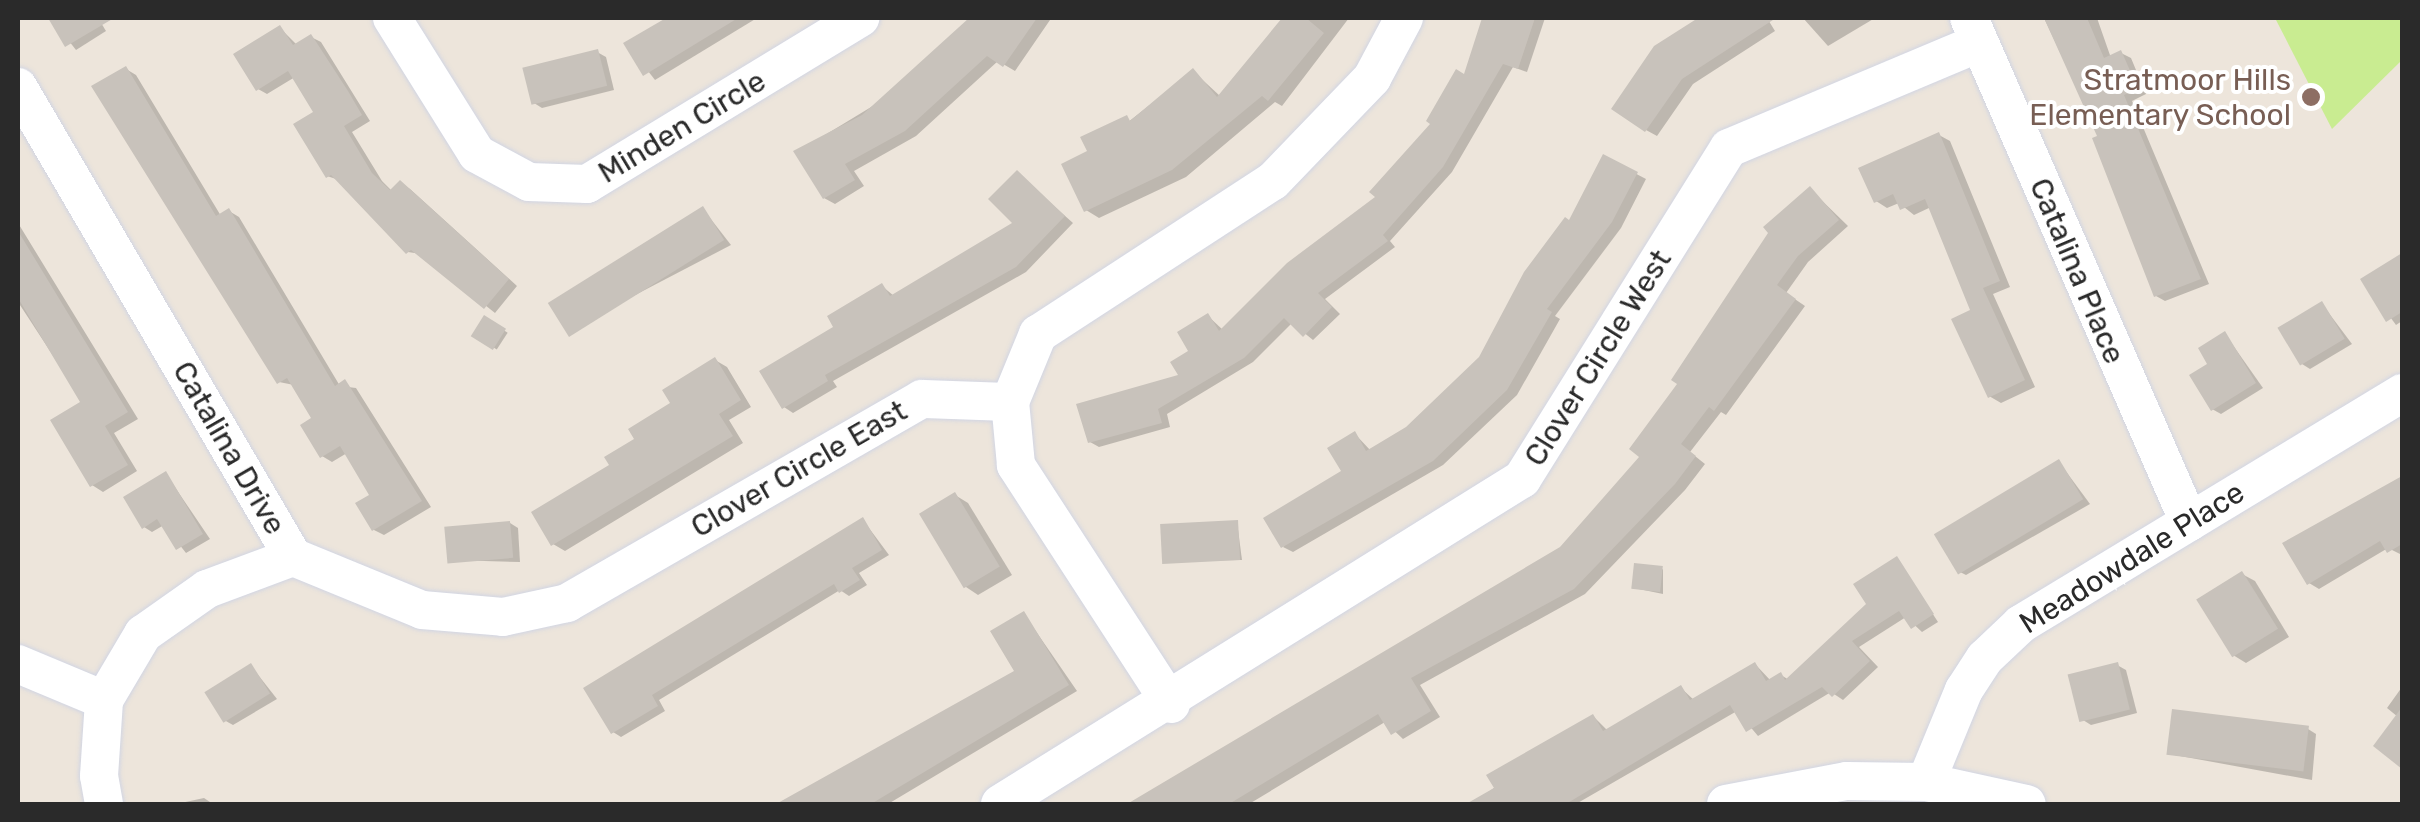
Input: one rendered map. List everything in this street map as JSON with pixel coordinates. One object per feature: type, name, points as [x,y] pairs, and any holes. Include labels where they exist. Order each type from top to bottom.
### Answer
[{"type":"street","name":"Minden Circle","points":[[392,18],[477,154],[529,182],[588,184],[860,18]]},
{"type":"street","points":[[1171,704],[1016,465],[1010,402],[1038,334],[1273,180],[1372,78],[1404,18]]},
{"type":"street","name":"Catalina Place","points":[[1974,30],[2189,522]]},
{"type":"street","name":"Clover Circle West","points":[[1000,804],[1171,704],[1522,479],[1729,148],[1974,30]]},
{"type":"street","name":"Catalina Drive","points":[[18,87],[293,557],[207,589],[143,634],[104,700],[99,776],[104,804]]},
{"type":"street","name":"Meadowdale Place","points":[[1926,782],[1964,690],[1985,658],[2021,624],[2402,394]]},
{"type":"street","name":"Clover Circle East","points":[[293,557],[422,610],[503,617],[568,603],[922,399],[1010,402]]},
{"type":"street","points":[[18,664],[104,700]]},
{"type":"street","points":[[1726,804],[1846,781],[1926,782],[2027,804]]},
{"type":"green space","points":[[2275,18],[2402,18],[2402,60],[2332,129]]},
{"type":"building","points":[[48,18],[114,18],[65,47]]},
{"type":"building","points":[[666,18],[738,18],[643,76],[623,43]]},
{"type":"building","points":[[969,18],[1037,18],[1003,67],[987,56],[905,131],[845,164],[855,180],[823,199],[793,151],[862,115]]},
{"type":"building","points":[[1282,18],[1306,18],[1324,33],[1268,101],[1262,96],[1172,170],[1084,212],[1061,164],[1087,151],[1080,137],[1127,115],[1130,121],[1193,68],[1217,97]]},
{"type":"building","points":[[1482,18],[1535,18],[1518,69],[1503,64],[1443,167],[1383,235],[1388,241],[1318,293],[1332,307],[1303,337],[1284,318],[1244,358],[1158,409],[1162,423],[1088,443],[1076,404],[1178,375],[1170,362],[1188,351],[1177,332],[1208,313],[1219,331],[1287,263],[1375,197],[1369,192],[1430,124],[1426,121],[1456,69],[1464,74]]},
{"type":"building","points":[[1698,18],[1776,18],[1682,79],[1645,132],[1611,109],[1654,46]]},
{"type":"building","points":[[2044,18],[2087,18],[2104,58],[2121,50],[2138,89],[2124,95],[2201,279],[2154,297],[2092,138],[2097,136]]},
{"type":"building","points":[[280,25],[293,45],[311,34],[348,91],[362,115],[344,126],[372,173],[390,190],[400,180],[509,279],[484,309],[411,250],[406,254],[331,175],[326,178],[293,124],[313,112],[288,71],[256,91],[233,54]]},
{"type":"building","points":[[598,49],[607,86],[532,105],[522,68]]},
{"type":"building","points":[[126,66],[216,216],[229,208],[335,386],[345,379],[422,501],[372,531],[355,503],[369,495],[340,446],[320,458],[300,425],[311,418],[287,378],[277,384],[91,86]]},
{"type":"building","points":[[1939,132],[2000,281],[1983,288],[2025,380],[1988,398],[1951,319],[1970,310],[1925,199],[1900,210],[1893,194],[1874,203],[1858,168]]},
{"type":"building","points":[[1603,154],[1638,172],[1612,222],[1547,309],[1552,312],[1507,390],[1433,461],[1281,548],[1263,518],[1341,471],[1327,448],[1355,431],[1366,451],[1406,427],[1479,357],[1524,272],[1565,217],[1569,220]]},
{"type":"building","points":[[1017,170],[1065,216],[1016,267],[825,375],[828,381],[782,409],[759,371],[833,327],[827,316],[882,283],[890,296],[1012,223],[988,199]]},
{"type":"building","points":[[1810,186],[1839,220],[1798,256],[1777,285],[1796,299],[1714,411],[1709,407],[1681,444],[1696,456],[1675,484],[1574,589],[1411,678],[1431,711],[1391,735],[1378,714],[1229,804],[1127,804],[1560,547],[1639,457],[1629,449],[1677,384],[1671,380],[1768,233],[1763,227]]},
{"type":"building","points":[[703,206],[724,240],[569,337],[548,303]]},
{"type":"building","points":[[18,231],[128,412],[105,426],[128,465],[90,487],[50,420],[80,402],[18,298]]},
{"type":"building","points":[[2402,253],[2402,312],[2386,322],[2360,279]]},
{"type":"building","points":[[2322,301],[2345,339],[2300,365],[2277,328]]},
{"type":"building","points":[[484,315],[506,329],[493,350],[471,336]]},
{"type":"building","points":[[2225,331],[2256,383],[2211,411],[2189,375],[2207,364],[2198,348]]},
{"type":"building","points":[[715,357],[741,400],[719,414],[733,436],[551,546],[531,512],[609,465],[604,457],[634,439],[628,429],[670,403],[662,390]]},
{"type":"building","points":[[2059,459],[2083,499],[1958,574],[1934,534]]},
{"type":"building","points":[[166,471],[203,534],[176,550],[157,519],[142,529],[123,497]]},
{"type":"building","points":[[2402,476],[2402,544],[2387,553],[2380,541],[2307,585],[2282,543]]},
{"type":"building","points":[[955,492],[1000,567],[964,588],[919,514]]},
{"type":"building","points":[[863,517],[882,550],[852,568],[860,580],[839,593],[834,584],[652,695],[658,706],[611,734],[583,688]]},
{"type":"building","points":[[1238,520],[1240,560],[1162,564],[1160,524]]},
{"type":"building","points":[[510,521],[513,558],[447,564],[444,527]]},
{"type":"building","points":[[1897,556],[1934,614],[1911,629],[1899,611],[1852,641],[1870,661],[1832,697],[1822,687],[1746,732],[1730,705],[1566,804],[1466,804],[1494,788],[1486,775],[1593,714],[1603,731],[1681,685],[1690,700],[1755,662],[1766,681],[1781,672],[1785,680],[1866,604],[1853,584]]},
{"type":"building","points":[[1634,563],[1663,566],[1660,592],[1631,589]]},
{"type":"building","points":[[2242,571],[2278,629],[2232,657],[2196,600]]},
{"type":"building","points":[[1024,611],[1069,685],[871,804],[776,804],[1014,671],[990,631]]},
{"type":"building","points":[[2118,662],[2130,710],[2079,722],[2068,675]]},
{"type":"building","points":[[251,663],[270,694],[223,723],[204,692]]},
{"type":"building","points":[[2402,707],[2402,769],[2373,746]]},
{"type":"building","points":[[2172,709],[2309,726],[2303,771],[2166,755]]},
{"type":"place","name":"Stratmoor Hills Elementary School","points":[[2311,97]]}]
